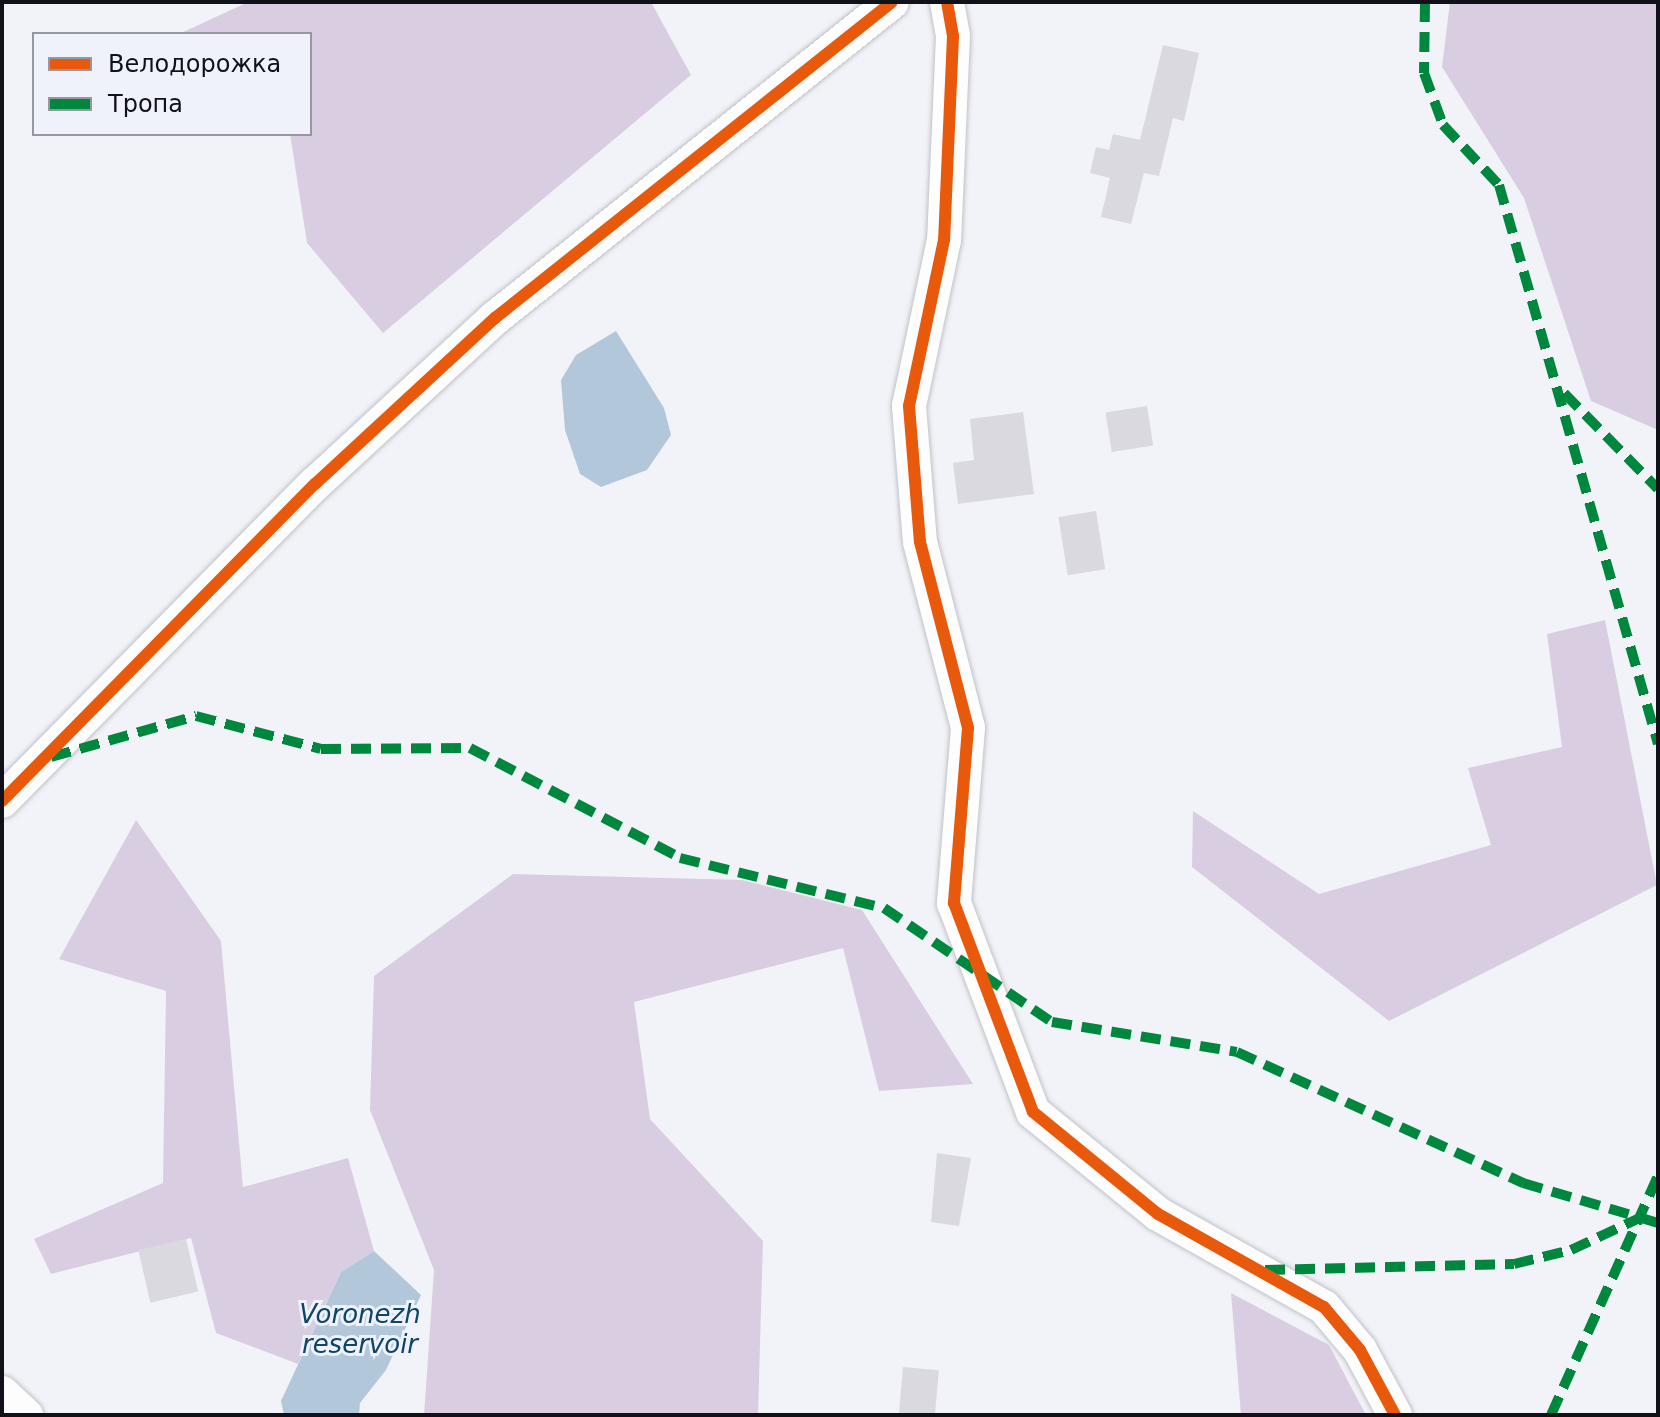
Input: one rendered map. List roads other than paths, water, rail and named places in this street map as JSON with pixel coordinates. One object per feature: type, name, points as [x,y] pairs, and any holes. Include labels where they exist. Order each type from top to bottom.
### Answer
[{"type":"street","points":[[2,801],[315,484],[495,318],[892,2]]},
{"type":"street","points":[[947,2],[953,36],[944,240],[909,406],[920,542],[968,728],[954,903],[1033,1112],[1158,1214],[1324,1307],[1360,1350],[1395,1415]]},
{"type":"street","points":[[2,1393],[26,1415]]},
{"type":"water","points":[[616,331],[664,408],[671,435],[647,470],[601,487],[580,474],[565,430],[561,380],[576,355]]},
{"type":"water","name":"Voronezh reservoir","points":[[374,1251],[421,1295],[386,1370],[360,1403],[359,1415],[284,1415],[281,1401],[341,1272]]}]
